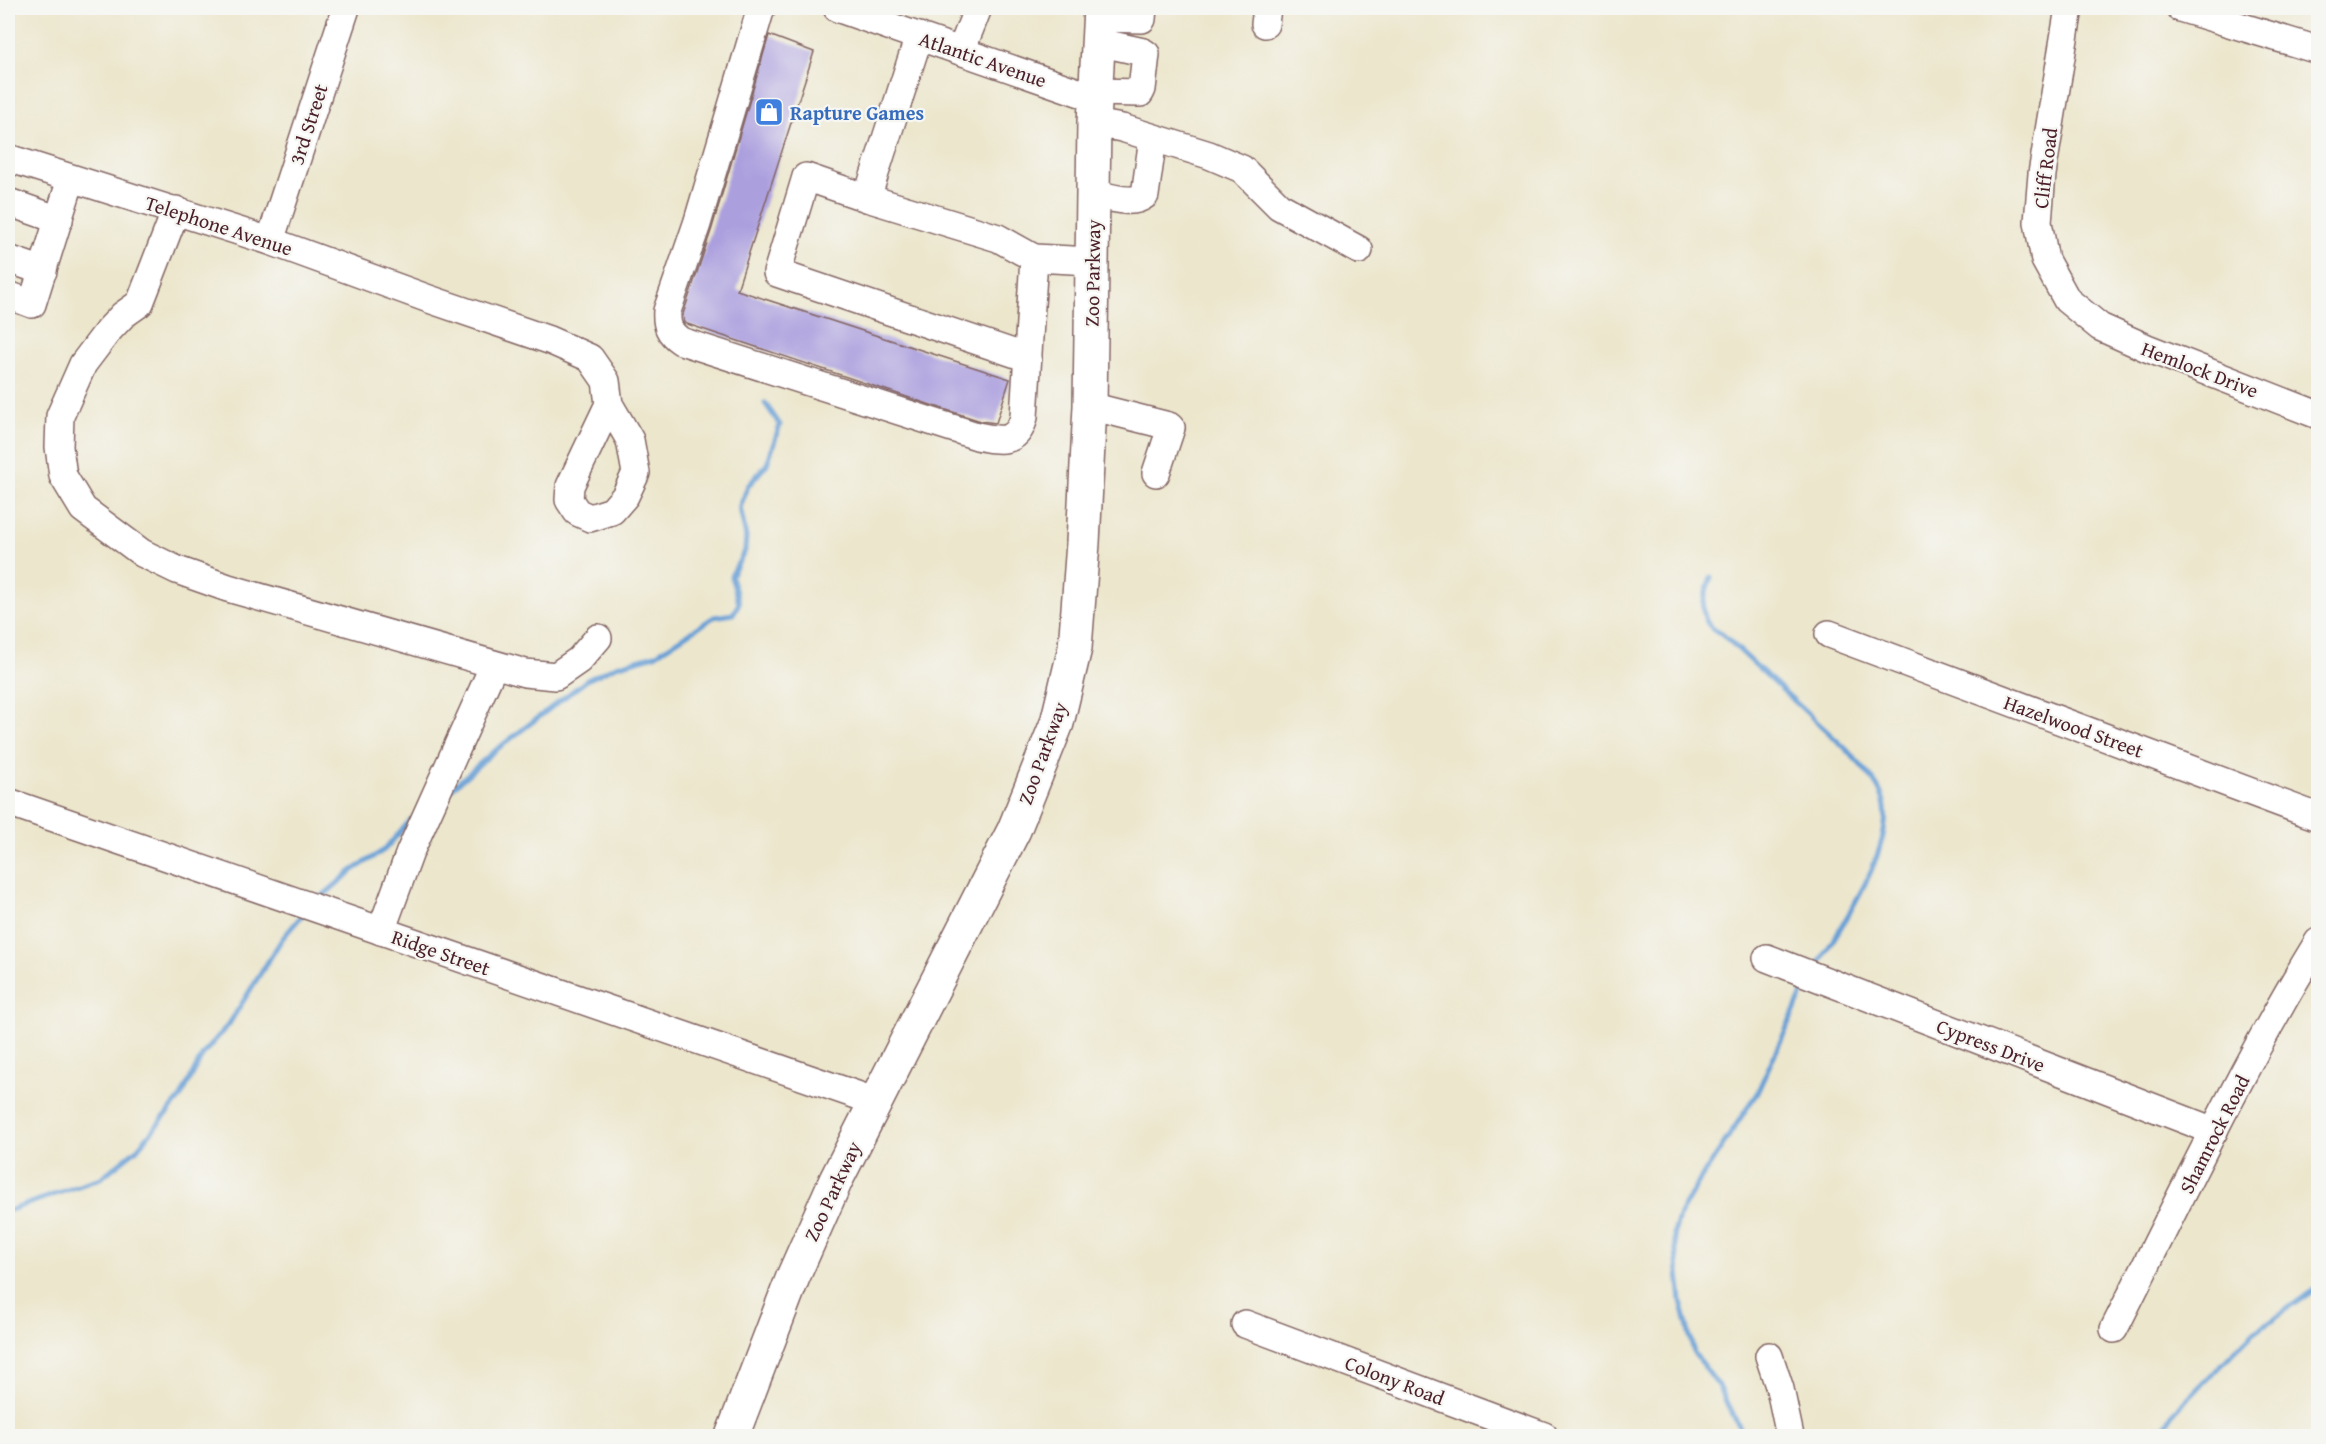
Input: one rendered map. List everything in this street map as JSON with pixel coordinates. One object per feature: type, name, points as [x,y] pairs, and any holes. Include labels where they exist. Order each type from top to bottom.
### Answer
[{"type":"main road","name":"Zoo Parkway","points":[[732,1437],[793,1278],[836,1180],[874,1101],[1014,830],[1057,723],[1075,648],[1090,406],[1095,104],[1100,23]]},
{"type":"street","name":"3rd Street","points":[[270,241],[346,8]]},
{"type":"street","points":[[761,8],[700,213],[667,310],[666,322],[670,334],[681,341],[977,436],[994,440],[1008,438],[1021,430],[1034,258]]},
{"type":"street","name":"Atlantic Avenue","points":[[837,8],[961,51],[1095,104]]},
{"type":"street","points":[[961,51],[978,8]]},
{"type":"street","points":[[1100,23],[1142,19],[1143,8]]},
{"type":"street","name":"Cliff Road","points":[[2069,8],[2042,174],[2038,222],[2045,261],[2067,300],[2086,315]]},
{"type":"street","points":[[2180,8],[2319,50]]},
{"type":"street","points":[[1095,104],[1140,93],[1146,54],[1100,23]]},
{"type":"street","points":[[867,198],[919,36]]},
{"type":"street","points":[[1095,104],[1122,128],[1209,155],[1242,169],[1279,206],[1359,250]]},
{"type":"street","points":[[1094,193],[1113,199],[1127,200],[1140,199],[1145,195],[1153,138]]},
{"type":"street","name":"Telephone Avenue","points":[[8,158],[270,241],[549,340],[590,358],[606,381],[609,404]]},
{"type":"street","points":[[1028,357],[777,273],[806,177],[998,238],[1034,258],[1091,261]]},
{"type":"street","points":[[20,300],[43,271],[71,178]]},
{"type":"street","points":[[8,202],[59,220]]},
{"type":"street","points":[[176,210],[140,303],[123,315],[108,331],[83,364],[60,416],[59,447],[63,476],[83,509],[142,553],[177,570],[228,588],[525,673],[556,676],[579,660],[598,638]]},
{"type":"street","points":[[8,259],[43,271]]},
{"type":"street","name":"Hemlock Drive","points":[[2086,315],[2100,327],[2147,348],[2319,415]]},
{"type":"street","points":[[1090,406],[1171,428],[1156,473]]},
{"type":"street","name":"Hazelwood Street","points":[[1829,634],[2319,817]]},
{"type":"street","points":[[381,931],[410,852],[494,665]]},
{"type":"street","name":"Ridge Street","points":[[8,802],[874,1101]]},
{"type":"street","name":"Shamrock Road","points":[[2115,1329],[2214,1131],[2296,979],[2319,942]]},
{"type":"street","name":"Cypress Drive","points":[[1767,958],[2214,1131]]},
{"type":"street","name":"Colony Road","points":[[1245,1324],[1536,1435]]},
{"type":"street","points":[[1769,1356],[1780,1389],[1790,1437]]},
{"type":"building","points":[[769,35],[814,52],[737,290],[1010,379],[996,423],[981,421],[684,323],[683,314],[712,228]]},
{"type":"waterway","points":[[450,790],[492,753],[587,680],[616,666],[655,655],[714,617],[733,614],[739,603],[731,576],[745,551],[746,537],[740,507],[748,486],[767,464],[780,425],[765,403]]},
{"type":"waterway","points":[[1711,577],[1703,608],[1709,625],[1722,634],[1846,749],[1871,777],[1882,796],[1886,815],[1876,860],[1852,908],[1816,968]]},
{"type":"waterway","points":[[319,899],[352,871],[384,850],[411,820]]},
{"type":"waterway","points":[[8,1211],[101,1178],[137,1149],[181,1097],[203,1054],[229,1024],[282,939],[303,914]]},
{"type":"waterway","points":[[1744,1436],[1717,1384],[1694,1353],[1681,1301],[1674,1233],[1680,1214],[1696,1186],[1757,1093],[1808,981]]},
{"type":"waterway","points":[[2160,1436],[2172,1414],[2252,1334],[2318,1287]]},
{"type":"place","name":"Rapture Games","points":[[769,112]]}]
